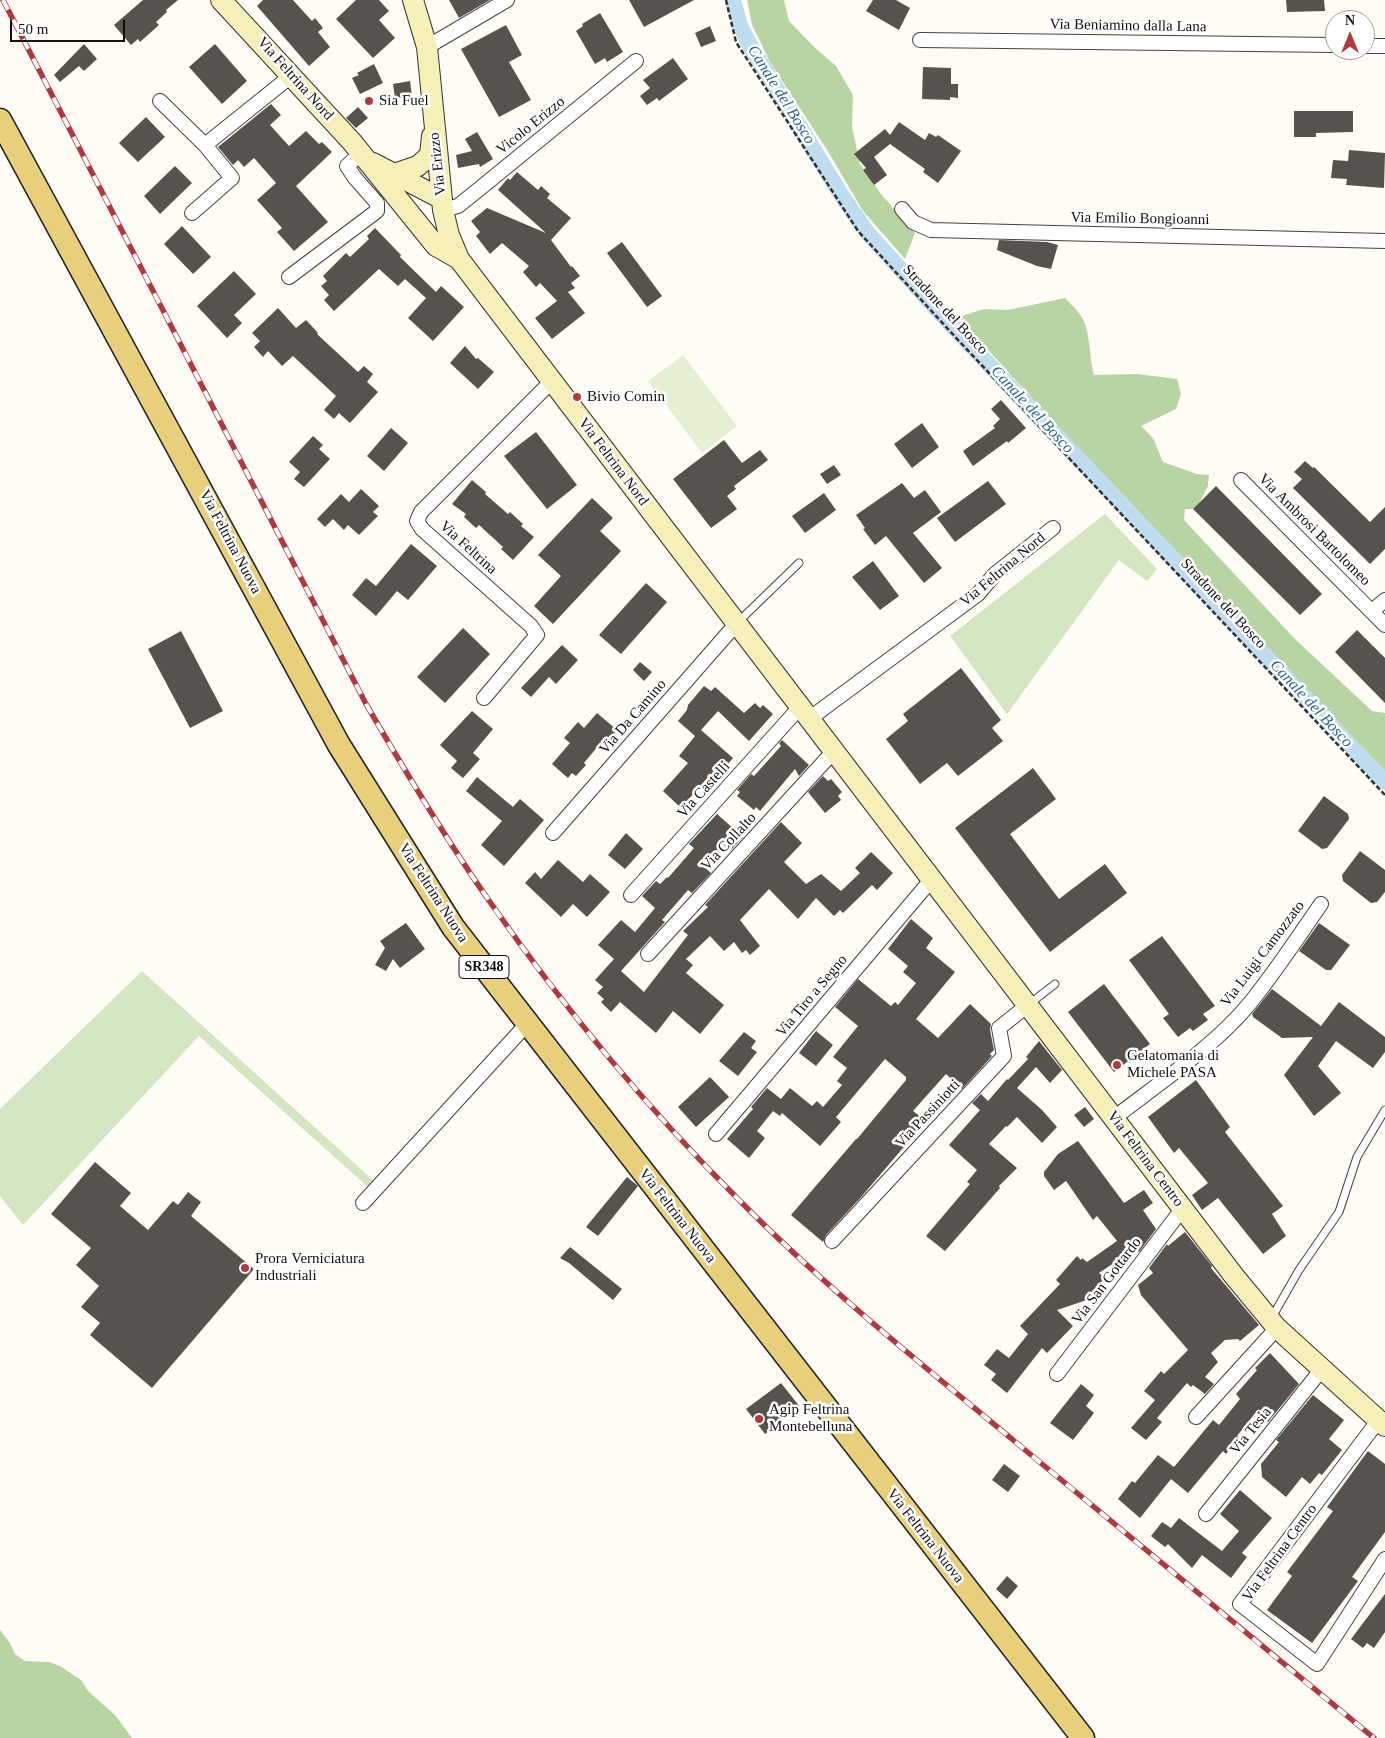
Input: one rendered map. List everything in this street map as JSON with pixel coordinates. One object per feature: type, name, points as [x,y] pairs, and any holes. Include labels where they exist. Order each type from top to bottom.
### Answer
[{"type":"main road","name":"Via Feltrina Nord","points":[[221,0],[364,157],[436,246],[459,259],[932,879]]},
{"type":"main road","name":"Via Erizzo","points":[[413,0],[427,47],[442,204]]},
{"type":"main road","points":[[394,174],[418,166],[430,155],[434,117]]},
{"type":"main road","name":"Via Feltrina Nuova","points":[[0,120],[339,745],[453,928],[1083,1738]]},
{"type":"main road","name":"Via Feltrina Nord","points":[[364,157],[442,204]]},
{"type":"main road","points":[[409,213],[430,213],[442,204],[449,235],[459,259]]},
{"type":"main road","name":"Via Feltrina Centro","points":[[932,879],[1234,1276],[1274,1323],[1322,1370],[1382,1423]]},
{"type":"street","points":[[427,47],[507,0]]},
{"type":"street","name":"Via Beniamino dalla Lana","points":[[920,40],[1325,45]]},
{"type":"street","name":"Vicolo Erizzo","points":[[442,204],[458,206],[636,61]]},
{"type":"street","points":[[204,145],[291,76]]},
{"type":"street","points":[[160,101],[204,145],[232,178],[192,213]]},
{"type":"street","points":[[289,277],[378,211],[377,203],[347,166],[364,157]]},
{"type":"street","name":"Via Emilio Bongioanni","points":[[902,208],[913,222],[931,230],[1385,242]]},
{"type":"street","name":"Via Feltrina","points":[[484,698],[537,635],[531,626],[422,529],[417,522],[421,512],[552,381]]},
{"type":"street","name":"Via Ambrosi Bartolomeo","points":[[1241,480],[1385,624]]},
{"type":"street","name":"Via Feltrina Nord","points":[[805,713],[978,594],[995,574],[1053,528]]},
{"type":"street","points":[[1372,611],[1385,600]]},
{"type":"street","name":"Via Da Camino","points":[[553,833],[737,623]]},
{"type":"street","name":"Via Castelli","points":[[631,895],[805,713]]},
{"type":"street","name":"Via Collalto","points":[[648,954],[834,751]]},
{"type":"street","name":"Via Tiro a Segno","points":[[716,1134],[932,879]]},
{"type":"street","name":"Via Luigi Camozzato","points":[[1114,1118],[1200,1050],[1250,1003],[1321,904]]},
{"type":"street","name":"Via Passiniotti","points":[[832,1241],[1004,1056],[999,1028],[1028,1005]]},
{"type":"street","points":[[363,1203],[527,1024]]},
{"type":"street","name":"Via San Gottardo","points":[[1058,1374],[1183,1208]]},
{"type":"street","points":[[1196,1417],[1274,1323]]},
{"type":"street","name":"Via Tesia","points":[[1206,1514],[1322,1370]]},
{"type":"street","name":"Via Feltrina Centro","points":[[1382,1423],[1240,1604],[1317,1664],[1385,1559]]},
{"type":"lane","points":[[737,623],[799,563]]},
{"type":"lane","points":[[1028,1005],[1055,984]]},
{"type":"lane","points":[[1274,1323],[1300,1270],[1339,1212],[1357,1156],[1372,1128],[1385,1110]]},
{"type":"path","name":"Stradone del Bosco","points":[[726,0],[736,42],[858,231],[1385,795]]},
{"type":"green space","points":[[747,0],[784,0],[789,21],[815,48],[836,66],[853,95],[852,127],[860,164],[881,194],[915,233],[905,259],[863,211],[829,153],[770,62],[752,25]]},
{"type":"green space","points":[[1065,298],[1078,311],[1087,329],[1094,375],[1137,374],[1177,379],[1181,394],[1176,409],[1141,426],[1153,438],[1163,462],[1197,474],[1209,475],[1208,486],[1196,509],[1185,509],[1184,520],[1295,639],[1372,711],[1385,713],[1385,776],[1311,699],[1253,633],[1186,567],[958,317],[984,309],[1008,310]]},
{"type":"green space","points":[[683,355],[737,426],[702,453],[648,381]]},
{"type":"green space","points":[[1105,514],[1157,569],[1147,581],[1119,560],[1007,714],[950,636]]},
{"type":"green space","points":[[142,971],[383,1189],[378,1196],[199,1036],[23,1225],[0,1196],[0,1109]]},
{"type":"green space","points":[[0,1630],[10,1643],[15,1654],[25,1661],[49,1662],[60,1666],[81,1680],[88,1691],[115,1715],[132,1738],[0,1738]]},
{"type":"building","points":[[143,0],[178,0],[156,22],[159,25],[140,42],[138,39],[131,45],[114,25]]},
{"type":"building","points":[[263,0],[293,0],[312,21],[315,18],[323,28],[318,32],[330,47],[309,66],[257,6]]},
{"type":"building","points":[[356,0],[379,0],[389,11],[379,20],[395,38],[373,58],[336,19]]},
{"type":"building","points":[[449,0],[490,0],[459,18]]},
{"type":"building","points":[[629,0],[694,0],[644,27]]},
{"type":"building","points":[[873,0],[896,0],[910,8],[899,30],[866,11]]},
{"type":"building","points":[[1286,0],[1324,0],[1325,11],[1287,12]]},
{"type":"building","points":[[600,13],[623,52],[607,62],[605,58],[595,64],[576,31],[583,26],[582,24]]},
{"type":"building","points":[[506,25],[522,55],[509,62],[531,100],[499,117],[461,49]]},
{"type":"building","points":[[710,26],[716,41],[701,47],[695,33]]},
{"type":"building","points":[[84,44],[97,59],[84,71],[79,66],[60,82],[54,75]]},
{"type":"building","points":[[215,44],[247,81],[222,104],[189,67]]},
{"type":"building","points":[[673,58],[688,79],[659,101],[657,98],[647,105],[640,96],[650,88],[643,80]]},
{"type":"building","points":[[374,64],[383,83],[360,94],[352,78],[359,75],[357,73]]},
{"type":"building","points":[[923,67],[951,68],[951,84],[958,84],[958,98],[950,97],[950,100],[922,99]]},
{"type":"building","points":[[410,81],[412,96],[395,98],[393,84]]},
{"type":"building","points":[[271,104],[281,115],[270,125],[289,146],[306,131],[319,144],[322,142],[332,152],[296,186],[328,222],[294,251],[277,232],[282,228],[257,200],[276,183],[254,158],[244,167],[238,160],[233,165],[218,147]]},
{"type":"building","points":[[358,107],[368,118],[356,128],[346,118]]},
{"type":"building","points":[[1294,111],[1353,111],[1353,132],[1316,133],[1316,137],[1294,137]]},
{"type":"building","points":[[146,117],[165,137],[138,162],[119,143]]},
{"type":"building","points":[[899,122],[925,140],[929,133],[936,137],[938,135],[961,151],[938,183],[923,172],[925,169],[890,144],[874,157],[887,175],[874,185],[863,170],[866,168],[854,154],[885,129],[890,135]]},
{"type":"building","points":[[477,132],[493,159],[480,167],[479,164],[458,168],[456,155],[472,151],[465,139]]},
{"type":"building","points":[[1349,150],[1385,153],[1384,188],[1346,185],[1347,179],[1331,178],[1333,160],[1348,161]]},
{"type":"building","points":[[175,166],[192,183],[160,214],[144,196]]},
{"type":"building","points":[[517,172],[538,190],[541,186],[550,194],[547,198],[571,218],[551,240],[580,276],[571,283],[575,288],[568,292],[585,313],[552,339],[535,318],[557,301],[540,283],[536,287],[523,272],[529,266],[502,243],[490,254],[476,236],[480,232],[471,221],[487,208],[546,233],[498,190],[508,178],[510,180]]},
{"type":"building","points":[[182,226],[211,257],[193,274],[164,244]]},
{"type":"building","points":[[375,228],[401,255],[400,257],[436,292],[441,286],[464,307],[433,341],[408,318],[426,298],[405,279],[398,286],[379,269],[334,311],[324,300],[329,295],[321,286],[327,281],[323,276],[346,253],[350,257],[369,239],[367,236]]},
{"type":"building","points":[[999,240],[1047,242],[1058,245],[1051,269],[1037,266],[997,250]]},
{"type":"building","points":[[622,242],[662,296],[647,307],[607,253]]},
{"type":"building","points":[[234,271],[256,294],[234,315],[242,323],[227,338],[197,306]]},
{"type":"building","points":[[278,308],[296,328],[306,320],[317,334],[358,372],[364,366],[373,374],[367,382],[378,392],[350,423],[339,413],[334,419],[324,410],[336,396],[293,356],[282,366],[268,351],[263,357],[254,347],[260,341],[252,333]]},
{"type":"building","points":[[465,346],[476,359],[478,358],[494,372],[478,389],[450,363]]},
{"type":"building","points":[[1001,400],[1026,428],[1008,443],[1007,441],[973,466],[963,451],[995,428],[993,426],[1000,419],[991,409]]},
{"type":"building","points":[[922,423],[939,447],[912,468],[894,444]]},
{"type":"building","points":[[391,428],[408,443],[384,471],[367,456]]},
{"type":"building","points":[[536,432],[577,485],[547,509],[504,456]]},
{"type":"building","points":[[313,436],[323,445],[319,449],[330,459],[304,487],[294,479],[300,472],[289,462]]},
{"type":"building","points":[[724,440],[742,463],[760,450],[768,460],[734,486],[736,489],[727,496],[737,509],[711,528],[673,479]]},
{"type":"building","points":[[1305,461],[1314,467],[1370,522],[1385,507],[1385,549],[1370,564],[1293,488],[1302,479],[1294,472]]},
{"type":"building","points":[[834,465],[841,475],[827,484],[820,474]]},
{"type":"building","points":[[472,480],[508,514],[510,512],[523,524],[521,526],[534,537],[513,560],[501,549],[503,547],[479,525],[476,528],[464,517],[466,514],[452,504]]},
{"type":"building","points":[[988,481],[1006,504],[955,542],[937,518]]},
{"type":"building","points":[[902,483],[914,498],[925,490],[941,512],[913,533],[942,568],[924,583],[886,536],[875,545],[863,529],[865,528],[856,515]]},
{"type":"building","points":[[1216,486],[1322,594],[1300,615],[1193,509]]},
{"type":"building","points":[[361,489],[379,506],[373,512],[378,516],[359,535],[348,525],[344,530],[333,519],[325,527],[317,519],[341,494],[349,502]]},
{"type":"building","points":[[824,493],[836,510],[805,533],[792,516]]},
{"type":"building","points":[[592,498],[613,518],[600,531],[621,551],[553,624],[534,606],[561,576],[538,555]]},
{"type":"building","points":[[411,544],[437,566],[408,600],[397,591],[376,616],[352,595],[366,578],[376,586]]},
{"type":"building","points":[[873,561],[899,596],[880,610],[852,577]]},
{"type":"building","points":[[646,583],[667,602],[621,654],[599,635]]},
{"type":"building","points":[[463,628],[490,654],[445,703],[417,677]]},
{"type":"building","points":[[1357,630],[1385,658],[1385,703],[1335,652]]},
{"type":"building","points":[[181,631],[223,711],[190,728],[148,649]]},
{"type":"building","points":[[562,645],[578,660],[556,684],[549,677],[531,697],[521,688]]},
{"type":"building","points":[[640,662],[652,672],[644,681],[633,670]]},
{"type":"building","points":[[961,668],[1001,720],[992,728],[1003,741],[958,776],[947,763],[920,784],[886,739],[908,721],[903,714]]},
{"type":"building","points":[[704,686],[711,691],[715,687],[744,713],[755,703],[760,708],[763,705],[773,714],[749,741],[718,711],[701,730],[733,758],[715,779],[710,775],[681,808],[663,791],[688,763],[679,756],[695,736],[678,721],[687,710],[688,705]]},
{"type":"building","points":[[472,711],[493,729],[473,753],[480,759],[463,778],[451,768],[457,761],[440,745]]},
{"type":"building","points":[[597,713],[617,730],[607,742],[604,739],[576,776],[572,773],[568,778],[552,764],[570,743],[564,738],[578,722],[584,728]]},
{"type":"building","points":[[782,740],[809,765],[799,776],[795,769],[760,811],[756,807],[754,810],[737,796],[740,792],[737,790],[751,774],[754,776],[781,746],[779,743]]},
{"type":"building","points":[[1033,768],[1056,799],[1010,834],[1059,899],[1105,864],[1127,893],[1050,952],[955,828]]},
{"type":"building","points":[[823,776],[828,781],[831,779],[842,792],[838,796],[841,800],[825,813],[808,792]]},
{"type":"building","points":[[477,777],[513,807],[520,799],[544,820],[504,866],[481,845],[502,821],[466,791]]},
{"type":"building","points":[[1324,796],[1348,814],[1349,819],[1327,848],[1322,849],[1298,831]]},
{"type":"building","points":[[717,814],[743,837],[730,851],[723,844],[703,866],[711,873],[692,893],[688,890],[662,920],[665,922],[621,971],[644,992],[688,935],[683,931],[708,907],[705,905],[781,822],[802,843],[784,862],[806,884],[821,874],[841,891],[860,873],[855,868],[871,852],[893,873],[877,890],[872,885],[843,913],[840,910],[834,916],[816,898],[798,919],[769,889],[740,920],[760,946],[750,955],[746,950],[742,953],[734,942],[724,951],[710,936],[686,959],[693,965],[686,973],[724,1005],[700,1034],[673,1011],[656,1033],[620,1002],[611,1012],[601,1002],[604,999],[597,993],[603,987],[595,980],[614,959],[598,945],[621,920],[635,932],[655,908],[642,896],[656,881],[660,884],[668,878],[694,848],[689,844]]},
{"type":"building","points":[[626,833],[643,849],[625,869],[608,855]]},
{"type":"building","points":[[1360,851],[1385,870],[1385,892],[1377,902],[1371,903],[1343,881],[1342,875]]},
{"type":"building","points":[[558,860],[583,882],[590,874],[610,892],[587,917],[573,904],[561,917],[525,883],[535,872],[541,879]]},
{"type":"building","points":[[911,919],[933,938],[926,948],[955,972],[916,1019],[938,1038],[970,1004],[991,1024],[990,1030],[994,1050],[990,1054],[992,1056],[962,1089],[946,1074],[913,1111],[926,1121],[826,1235],[823,1242],[791,1215],[857,1139],[906,1080],[906,1077],[885,1059],[836,1117],[841,1122],[820,1146],[782,1113],[780,1116],[773,1111],[757,1131],[765,1138],[749,1158],[727,1139],[753,1109],[751,1107],[767,1088],[781,1099],[790,1088],[812,1106],[817,1101],[823,1107],[842,1085],[837,1081],[847,1068],[833,1057],[858,1026],[835,1007],[858,979],[891,1006],[895,1002],[898,1005],[916,983],[903,972],[908,966],[888,949]]},
{"type":"building","points":[[406,923],[425,949],[400,968],[393,959],[386,971],[375,965],[385,948],[380,941]]},
{"type":"building","points":[[1319,923],[1350,945],[1331,970],[1326,970],[1299,951]]},
{"type":"building","points":[[1162,936],[1215,1006],[1203,1014],[1208,1020],[1193,1031],[1190,1028],[1178,1037],[1163,1018],[1169,1014],[1129,960]]},
{"type":"building","points":[[1104,984],[1150,1044],[1114,1072],[1068,1012]]},
{"type":"building","points":[[1272,989],[1321,1026],[1339,1002],[1385,1037],[1385,1052],[1373,1068],[1336,1041],[1318,1066],[1341,1093],[1314,1116],[1284,1075],[1313,1037],[1282,1038],[1253,1017],[1252,1014]]},
{"type":"building","points":[[816,1031],[833,1045],[816,1066],[799,1053]]},
{"type":"building","points":[[744,1032],[756,1041],[751,1048],[757,1052],[738,1076],[719,1061]]},
{"type":"building","points":[[1039,1041],[1062,1070],[1050,1083],[1036,1067],[1017,1088],[1042,1110],[1057,1127],[1042,1143],[1017,1117],[989,1144],[1017,1168],[999,1186],[1000,1188],[945,1251],[926,1236],[970,1184],[967,1182],[977,1170],[949,1145],[980,1110],[972,1103],[981,1094],[988,1101],[1028,1059],[1026,1057]]},
{"type":"building","points":[[710,1077],[729,1097],[696,1127],[678,1107]]},
{"type":"building","points":[[1196,1080],[1230,1127],[1225,1132],[1283,1206],[1272,1214],[1286,1236],[1263,1254],[1218,1198],[1202,1210],[1192,1195],[1208,1183],[1179,1148],[1174,1153],[1148,1117]]},
{"type":"building","points":[[1085,1107],[1094,1119],[1084,1127],[1074,1115]]},
{"type":"building","points":[[1078,1141],[1124,1203],[1144,1190],[1153,1203],[1143,1210],[1156,1229],[1139,1252],[1136,1248],[1099,1273],[1105,1278],[1084,1301],[1057,1310],[1073,1326],[1047,1353],[1042,1348],[1007,1393],[991,1380],[996,1374],[984,1365],[997,1349],[1009,1358],[1028,1334],[1020,1326],[1060,1284],[1056,1280],[1077,1256],[1087,1262],[1117,1241],[1097,1216],[1093,1220],[1066,1181],[1054,1190],[1044,1176],[1044,1172],[1058,1154]]},
{"type":"building","points":[[95,1162],[131,1193],[120,1206],[148,1230],[173,1201],[178,1205],[188,1192],[201,1202],[191,1216],[254,1269],[152,1388],[90,1335],[100,1323],[81,1307],[99,1286],[76,1265],[91,1248],[51,1214]]},
{"type":"building","points":[[627,1177],[638,1186],[598,1236],[586,1227]]},
{"type":"building","points":[[1185,1232],[1212,1266],[1211,1268],[1259,1325],[1240,1341],[1238,1339],[1225,1340],[1211,1353],[1218,1362],[1205,1377],[1214,1384],[1205,1394],[1187,1383],[1157,1418],[1162,1422],[1146,1440],[1131,1428],[1155,1400],[1144,1391],[1161,1371],[1164,1374],[1188,1350],[1141,1295],[1138,1285],[1153,1273],[1149,1268],[1167,1244],[1168,1246]]},
{"type":"building","points":[[570,1247],[622,1289],[613,1300],[569,1263],[560,1258]]},
{"type":"building","points":[[1270,1353],[1299,1384],[1268,1422],[1256,1412],[1237,1436],[1240,1438],[1226,1454],[1223,1451],[1188,1493],[1171,1479],[1140,1518],[1118,1499],[1132,1481],[1135,1483],[1158,1455],[1174,1467],[1213,1420],[1219,1425],[1240,1399],[1236,1394],[1257,1370],[1255,1368]]},
{"type":"building","points":[[781,1383],[800,1407],[765,1434],[746,1409]]},
{"type":"building","points":[[1081,1384],[1094,1395],[1086,1406],[1094,1413],[1073,1440],[1050,1423]]},
{"type":"building","points":[[1313,1395],[1344,1420],[1329,1439],[1342,1450],[1322,1475],[1319,1473],[1310,1484],[1302,1477],[1286,1497],[1262,1477],[1261,1464],[1279,1442],[1276,1440]]},
{"type":"building","points":[[1368,1451],[1385,1464],[1385,1532],[1352,1577],[1358,1581],[1312,1643],[1267,1610],[1292,1576],[1287,1572],[1333,1511],[1327,1507]]},
{"type":"building","points":[[1004,1464],[1020,1476],[1008,1492],[992,1480]]},
{"type":"building","points":[[1240,1490],[1272,1518],[1242,1553],[1247,1557],[1231,1578],[1202,1555],[1192,1568],[1168,1544],[1165,1547],[1151,1536],[1162,1522],[1171,1528],[1179,1518],[1222,1551],[1239,1531],[1220,1514]]},
{"type":"building","points":[[1007,1576],[1018,1586],[1007,1599],[996,1589]]},
{"type":"building","points":[[1385,1594],[1385,1632],[1374,1648],[1367,1643],[1363,1648],[1351,1639]]},
{"type":"waterway","name":"Canale del Bosco","points":[[733,0],[740,26],[750,45],[840,193],[866,231],[940,313],[1385,782]]},
{"type":"railway","points":[[3,0],[366,704],[473,878],[577,1019],[639,1093],[704,1164],[771,1231],[838,1293],[1374,1738]]},
{"type":"place","name":"Sia Fuel","points":[[369,101]]},
{"type":"place","name":"Bivio Comin","points":[[577,397]]},
{"type":"place","name":"Gelatomania di Michele PASA","points":[[1117,1065]]},
{"type":"place","name":"Prora Verniciatura Industriali","points":[[245,1268]]},
{"type":"place","name":"Agip Feltrina Montebelluna","points":[[759,1419]]}]
